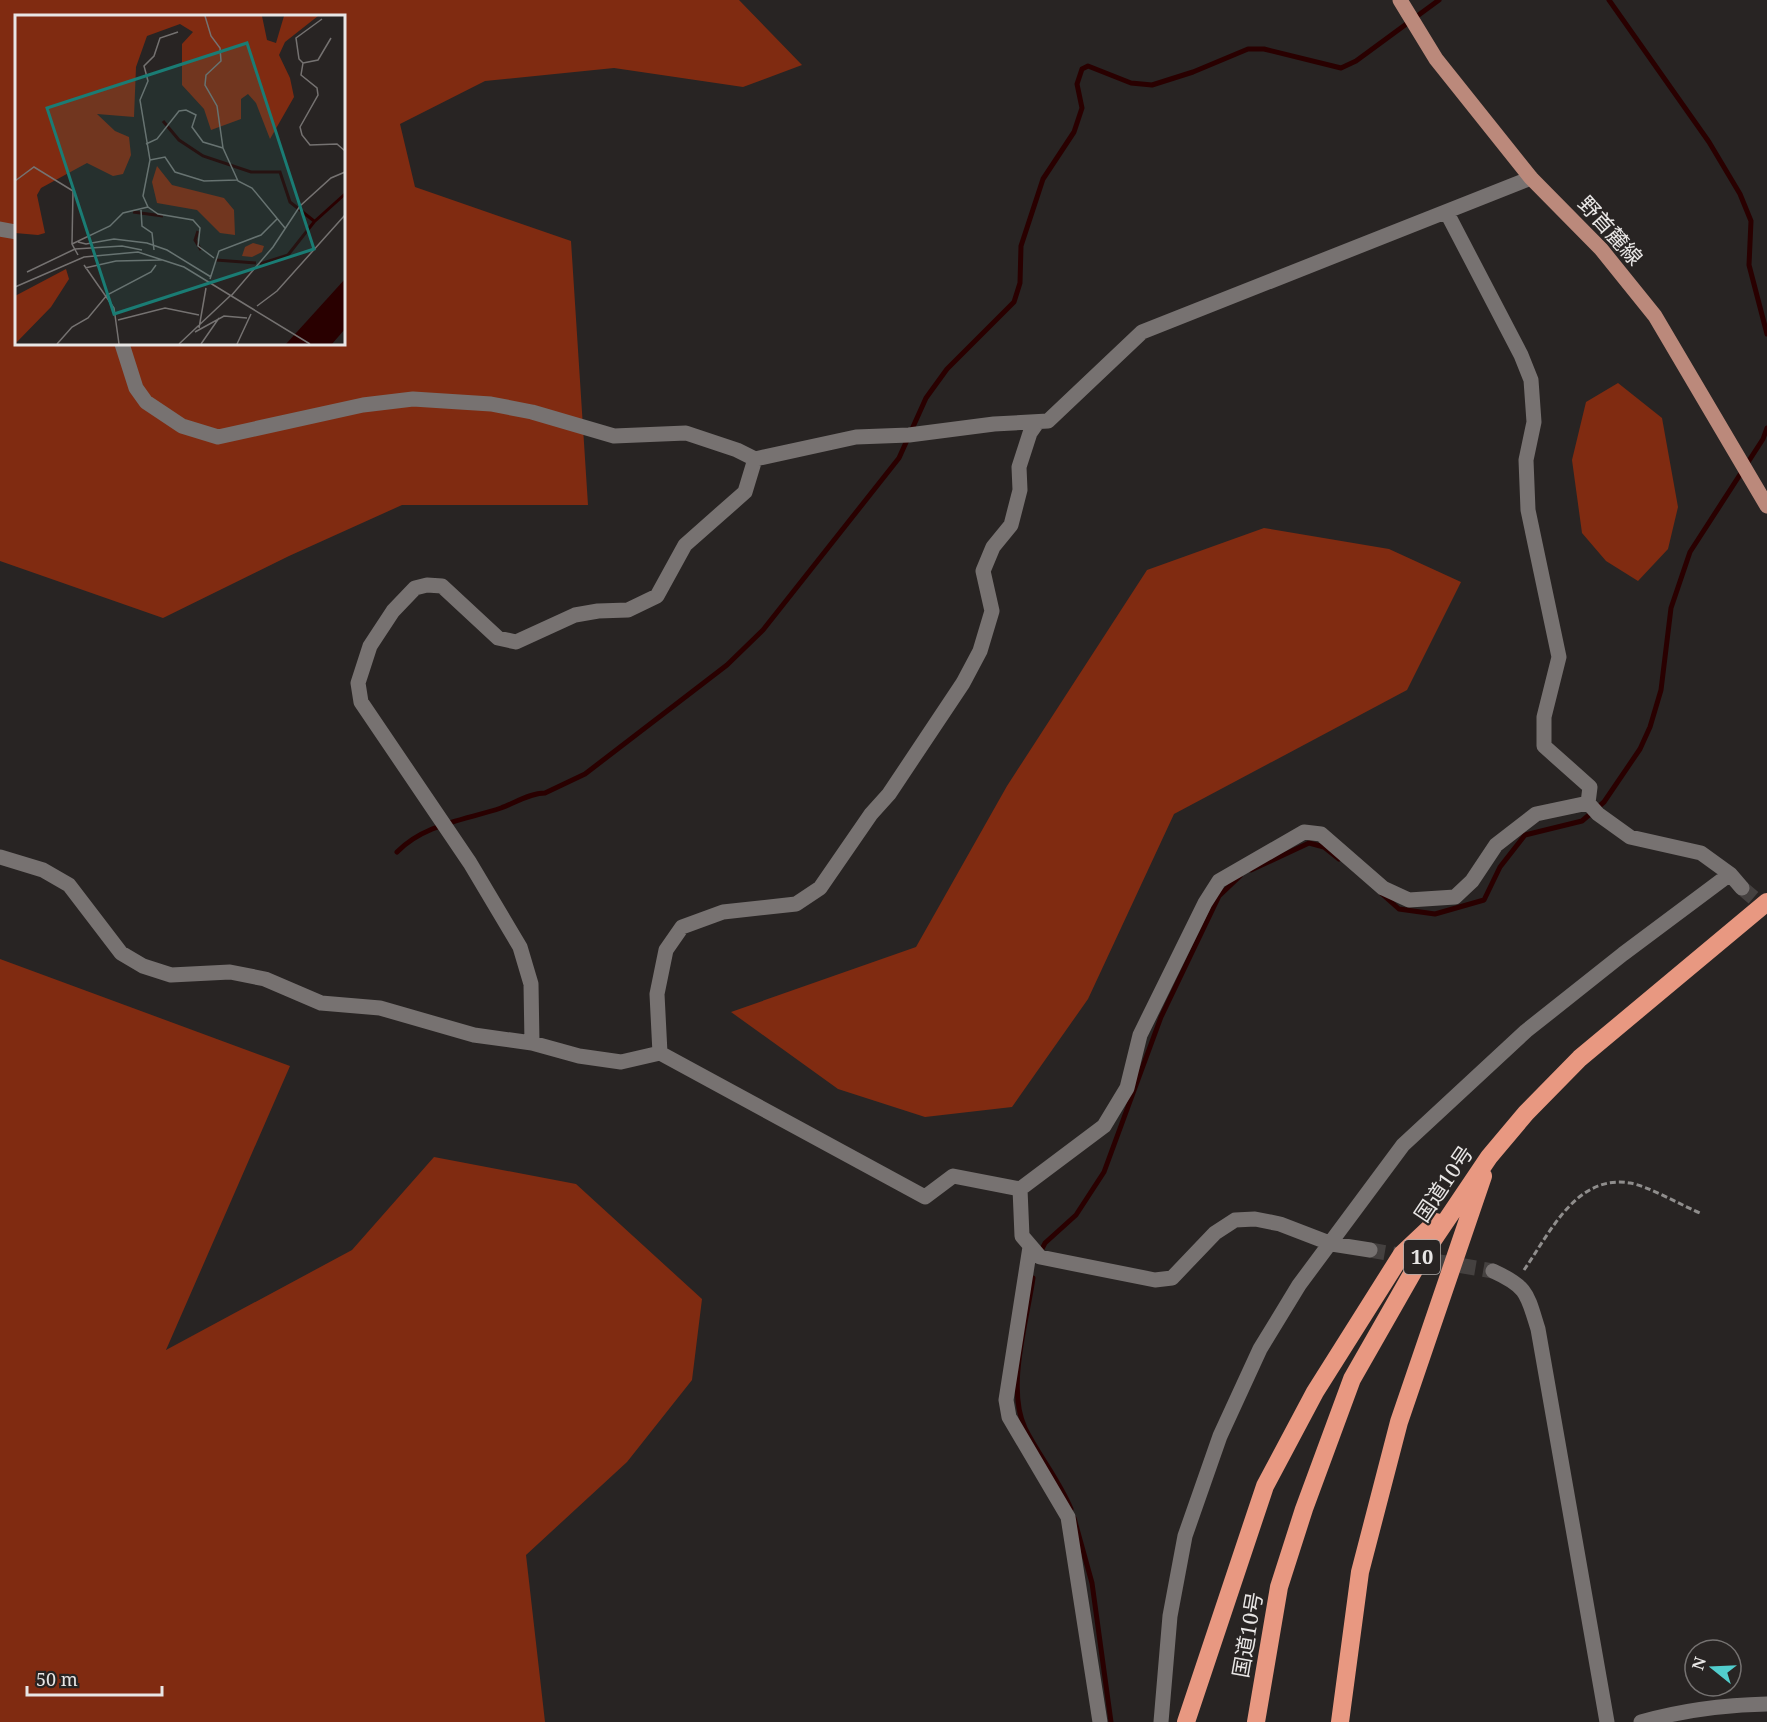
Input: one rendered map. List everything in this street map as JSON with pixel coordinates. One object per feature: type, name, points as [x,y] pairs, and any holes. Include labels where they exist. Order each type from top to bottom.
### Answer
[{"type":"highway","name":"国道10号","points":[[1256,1722],[1279,1587],[1304,1509],[1352,1379],[1421,1258],[1489,1157],[1526,1113],[1580,1058],[1767,902]]},
{"type":"highway","points":[[1340,1722],[1360,1572],[1400,1422],[1489,1157]]},
{"type":"highway","points":[[1186,1722],[1271,1475],[1315,1392],[1402,1254],[1459,1201]]},
{"type":"main road","name":"野首麓線","points":[[1400,0],[1436,59],[1531,178],[1601,249],[1655,316],[1767,506]]},
{"type":"street","points":[[122,345],[136,388],[146,402],[182,426],[218,437],[363,405],[413,399],[491,404],[532,412],[614,436],[686,433],[737,450],[755,459],[856,437],[909,435],[994,424],[1048,422],[1142,332],[1531,178]]},
{"type":"street","points":[[1447,213],[1521,355],[1531,380],[1534,422],[1527,460],[1528,510],[1559,657],[1544,717],[1544,746],[1590,787],[1588,803],[1598,814],[1630,837],[1701,853],[1730,874],[1743,888]]},
{"type":"street","points":[[0,229],[15,232]]},
{"type":"street","points":[[660,1053],[657,994],[666,950],[682,927],[723,912],[796,904],[820,888],[871,814],[890,794],[963,683],[980,651],[992,611],[983,571],[993,547],[1011,525],[1020,490],[1019,467],[1030,433],[1037,423]]},
{"type":"street","points":[[532,1043],[531,984],[520,947],[470,863],[361,702],[358,683],[370,646],[393,611],[415,588],[427,585],[442,586],[498,638],[516,642],[575,615],[598,611],[628,610],[657,596],[685,544],[745,492],[755,459]]},
{"type":"street","points":[[0,857],[44,870],[69,885],[121,953],[143,966],[171,975],[230,972],[265,979],[321,1003],[380,1008],[474,1035],[532,1043],[579,1056],[621,1062],[660,1053],[925,1197],[953,1176],[1020,1189],[1104,1126],[1127,1088],[1140,1035],[1205,903],[1219,881],[1304,832],[1321,834],[1383,888],[1409,900],[1455,897],[1472,881],[1496,845],[1536,814],[1588,803]]},
{"type":"street","points":[[1161,1722],[1170,1616],[1185,1536],[1220,1436],[1260,1349],[1299,1285],[1332,1244],[1403,1145],[1509,1047],[1623,954],[1730,874]]},
{"type":"street","points":[[1020,1189],[1022,1236],[1040,1257],[1155,1280],[1172,1278],[1215,1233],[1235,1220],[1255,1219],[1280,1224],[1332,1244],[1370,1250]]},
{"type":"street","points":[[1030,1247],[1006,1400],[1009,1417],[1068,1517],[1100,1722]]},
{"type":"street","points":[[1493,1271],[1516,1282],[1528,1296],[1538,1329],[1607,1722]]},
{"type":"street","points":[[1641,1722],[1674,1712],[1724,1705],[1767,1704]]},
{"type":"path","points":[[1516,1282],[1573,1200],[1589,1188],[1608,1183],[1631,1183],[1702,1214]]},
{"type":"shaded area","points":[[0,0],[739,0],[802,65],[743,87],[614,68],[485,81],[400,124],[415,187],[571,241],[588,505],[402,505],[289,556],[163,618],[0,561]]},
{"type":"shaded area","points":[[1618,383],[1662,418],[1678,507],[1668,549],[1638,581],[1606,561],[1582,533],[1572,460],[1586,402]]},
{"type":"shaded area","points":[[1264,528],[1389,549],[1461,582],[1407,690],[1174,814],[1088,999],[1012,1107],[925,1117],[838,1089],[731,1012],[916,947],[1007,786],[1147,570]]},
{"type":"shaded area","points":[[0,959],[290,1066],[166,1350],[352,1250],[434,1157],[576,1184],[702,1299],[692,1380],[627,1462],[526,1555],[545,1722],[0,1722]]},
{"type":"waterway","points":[[397,852],[432,829],[545,793],[585,774],[727,665],[763,630],[899,458],[926,398],[947,369],[1014,302],[1020,283],[1021,246],[1043,179],[1074,132],[1082,108],[1077,84],[1082,69],[1088,66],[1131,83],[1152,85],[1193,72],[1248,49],[1264,49],[1341,68],[1356,61],[1439,0]]},
{"type":"waterway","points":[[1609,0],[1709,142],[1740,194],[1751,221],[1749,265],[1767,334]]},
{"type":"waterway","points":[[1381,893],[1399,909],[1435,914],[1484,900],[1500,867],[1525,835],[1582,821],[1604,802],[1640,749],[1650,727],[1661,690],[1671,608],[1690,552],[1763,439],[1767,428]]},
{"type":"waterway","points":[[1251,870],[1309,843],[1324,847],[1339,859]]},
{"type":"waterway","points":[[1039,1255],[1045,1243],[1076,1215],[1104,1172],[1161,1017],[1219,896],[1240,876]]},
{"type":"waterway","points":[[1033,1278],[1020,1354],[1017,1394],[1025,1428],[1071,1509]]},
{"type":"waterway","points":[[1074,1518],[1092,1583],[1111,1722]]},
{"type":"tunnel","points":[[1742,888],[1767,909]]},
{"type":"tunnel","points":[[1370,1250],[1493,1271]]}]
